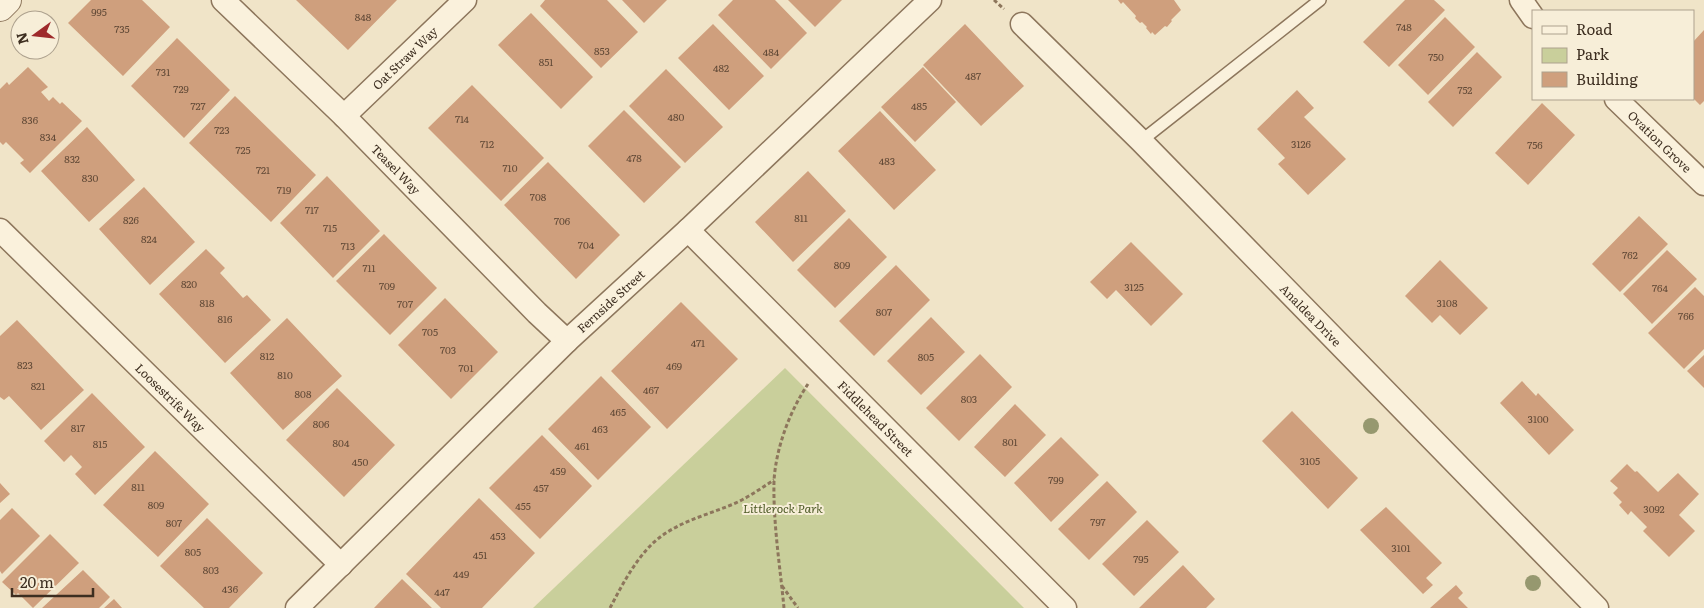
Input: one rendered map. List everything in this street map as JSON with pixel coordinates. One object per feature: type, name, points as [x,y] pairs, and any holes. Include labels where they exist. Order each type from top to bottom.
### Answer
[{"type":"street","points":[[0,7],[7,0]]},
{"type":"street","name":"Teasel Way","points":[[223,0],[344,116],[538,313],[567,340]]},
{"type":"street","name":"Oat Straw Way","points":[[344,116],[465,0]]},
{"type":"street","name":"Fernside Street","points":[[297,608],[567,340],[688,230],[930,0]]},
{"type":"street","points":[[1521,0],[1532,16]]},
{"type":"street","name":"Analdea Drive","points":[[1022,24],[1141,141],[1598,608]]},
{"type":"street","name":"Ovation Grove","points":[[1617,100],[1704,184]]},
{"type":"street","name":"Loosestrife Way","points":[[0,230],[340,565]]},
{"type":"street","name":"Fiddlehead Street","points":[[688,230],[1065,608]]},
{"type":"lane","points":[[1141,141],[1320,0]]},
{"type":"path","points":[[784,608],[776,532],[774,480],[780,448],[792,410],[822,364]]},
{"type":"path","points":[[610,608],[630,572],[653,544],[679,526],[731,504],[774,480]]},
{"type":"path","points":[[782,585],[798,608]]},
{"type":"green space","name":"Littlerock Park","points":[[785,368],[1024,608],[533,608]]},
{"type":"building","points":[[91,0],[142,0],[170,27],[123,76],[68,23]]},
{"type":"building","points":[[296,0],[397,0],[348,50]]},
{"type":"building","points":[[545,0],[607,0],[638,32],[601,68],[540,6]]},
{"type":"building","points":[[622,0],[667,0],[644,23]]},
{"type":"building","points":[[733,0],[775,0],[807,33],[771,69],[718,15]]},
{"type":"building","points":[[788,0],[842,0],[815,27]]},
{"type":"building","points":[[1118,0],[1174,0],[1181,10],[1167,27],[1165,26],[1155,35],[1152,32],[1151,34],[1147,27],[1135,18],[1136,16],[1123,2],[1121,4]]},
{"type":"building","points":[[1405,0],[1434,0],[1445,10],[1389,67],[1363,42]]},
{"type":"building","points":[[531,13],[593,77],[561,109],[498,45]]},
{"type":"building","points":[[1445,17],[1475,47],[1428,95],[1398,65]]},
{"type":"building","points":[[713,24],[764,76],[729,110],[678,58]]},
{"type":"building","points":[[965,24],[1024,86],[981,126],[923,65]]},
{"type":"building","points":[[1704,30],[1704,101],[1700,105],[1694,99],[1694,41]]},
{"type":"building","points":[[177,38],[230,90],[184,138],[131,86]]},
{"type":"building","points":[[1477,52],[1502,77],[1453,127],[1428,102]]},
{"type":"building","points":[[28,67],[48,87],[41,92],[49,101],[53,97],[60,104],[62,102],[82,121],[30,173],[20,163],[24,160],[6,142],[3,145],[0,142],[0,89],[7,82],[9,85]]},
{"type":"building","points":[[923,67],[956,102],[915,142],[881,107]]},
{"type":"building","points":[[666,69],[723,127],[685,163],[629,106]]},
{"type":"building","points":[[472,85],[544,158],[501,201],[428,128]]},
{"type":"building","points":[[1297,90],[1314,108],[1304,117],[1346,159],[1308,195],[1278,164],[1285,158],[1257,129]]},
{"type":"building","points":[[235,96],[316,175],[271,222],[189,143]]},
{"type":"building","points":[[1542,103],[1575,135],[1528,185],[1495,153]]},
{"type":"building","points":[[624,110],[681,167],[644,203],[588,146]]},
{"type":"building","points":[[880,111],[936,170],[894,210],[838,151]]},
{"type":"building","points":[[87,127],[135,180],[89,222],[41,171]]},
{"type":"building","points":[[548,162],[620,235],[576,279],[504,205]]},
{"type":"building","points":[[808,171],[846,211],[793,262],[755,222]]},
{"type":"building","points":[[327,176],[380,231],[333,278],[280,223]]},
{"type":"building","points":[[144,187],[195,242],[150,285],[99,229]]},
{"type":"building","points":[[1639,216],[1668,244],[1620,292],[1592,264]]},
{"type":"building","points":[[849,218],[887,257],[835,308],[797,270]]},
{"type":"building","points":[[384,234],[437,288],[390,335],[336,281]]},
{"type":"building","points":[[1131,242],[1183,294],[1151,326],[1116,290],[1107,299],[1090,282]]},
{"type":"building","points":[[206,249],[225,268],[220,273],[243,298],[247,295],[271,320],[225,363],[159,294]]},
{"type":"building","points":[[1667,250],[1697,279],[1652,324],[1623,294]]},
{"type":"building","points":[[1440,260],[1488,308],[1460,335],[1440,315],[1432,323],[1405,296]]},
{"type":"building","points":[[896,265],[930,300],[874,356],[839,321]]},
{"type":"building","points":[[1695,287],[1704,296],[1704,349],[1684,369],[1648,333]]},
{"type":"building","points":[[445,298],[498,352],[451,399],[398,345]]},
{"type":"building","points":[[681,302],[738,359],[667,429],[611,371]]},
{"type":"building","points":[[931,317],[965,352],[921,395],[887,361]]},
{"type":"building","points":[[287,318],[342,376],[283,430],[230,373]]},
{"type":"building","points":[[17,320],[84,390],[41,430],[9,396],[4,400],[0,397],[0,336]]},
{"type":"building","points":[[980,354],[1012,387],[959,441],[926,408]]},
{"type":"building","points":[[1704,355],[1704,388],[1687,371]]},
{"type":"building","points":[[601,376],[651,427],[598,480],[548,429]]},
{"type":"building","points":[[1522,381],[1536,396],[1538,393],[1574,430],[1549,455],[1500,403]]},
{"type":"building","points":[[337,388],[395,445],[344,497],[286,440]]},
{"type":"building","points":[[92,393],[145,447],[95,495],[75,474],[82,467],[71,455],[64,462],[44,441]]},
{"type":"building","points":[[1015,404],[1046,435],[1005,477],[974,447]]},
{"type":"building","points":[[1292,411],[1358,478],[1328,509],[1262,441]]},
{"type":"building","points":[[542,435],[592,486],[540,539],[489,488]]},
{"type":"building","points":[[1061,437],[1099,475],[1051,522],[1014,483]]},
{"type":"building","points":[[155,451],[209,504],[158,557],[103,505]]},
{"type":"building","points":[[1627,464],[1635,472],[1637,471],[1658,492],[1678,473],[1699,494],[1679,515],[1695,531],[1669,557],[1643,531],[1647,527],[1631,511],[1628,515],[1619,505],[1622,502],[1613,493],[1618,488],[1610,481]]},
{"type":"building","points":[[1107,481],[1137,512],[1089,560],[1058,529]]},
{"type":"building","points":[[0,483],[10,494],[0,503]]},
{"type":"building","points":[[479,498],[535,553],[482,608],[441,608],[406,574]]},
{"type":"building","points":[[1386,507],[1442,563],[1426,578],[1433,585],[1423,594],[1360,530]]},
{"type":"building","points":[[12,508],[40,536],[2,574],[0,571],[0,520]]},
{"type":"building","points":[[207,518],[263,573],[229,608],[204,608],[160,566]]},
{"type":"building","points":[[1147,520],[1179,552],[1134,596],[1102,564]]},
{"type":"building","points":[[50,534],[79,563],[33,608],[18,593],[16,595],[2,582]]},
{"type":"building","points":[[1183,565],[1215,599],[1206,608],[1139,608]]},
{"type":"building","points":[[83,570],[110,597],[99,608],[42,608]]},
{"type":"building","points":[[402,579],[432,608],[374,608]]},
{"type":"building","points":[[1456,585],[1463,593],[1458,598],[1468,608],[1430,608]]},
{"type":"building","points":[[114,599],[122,608],[104,608]]}]
